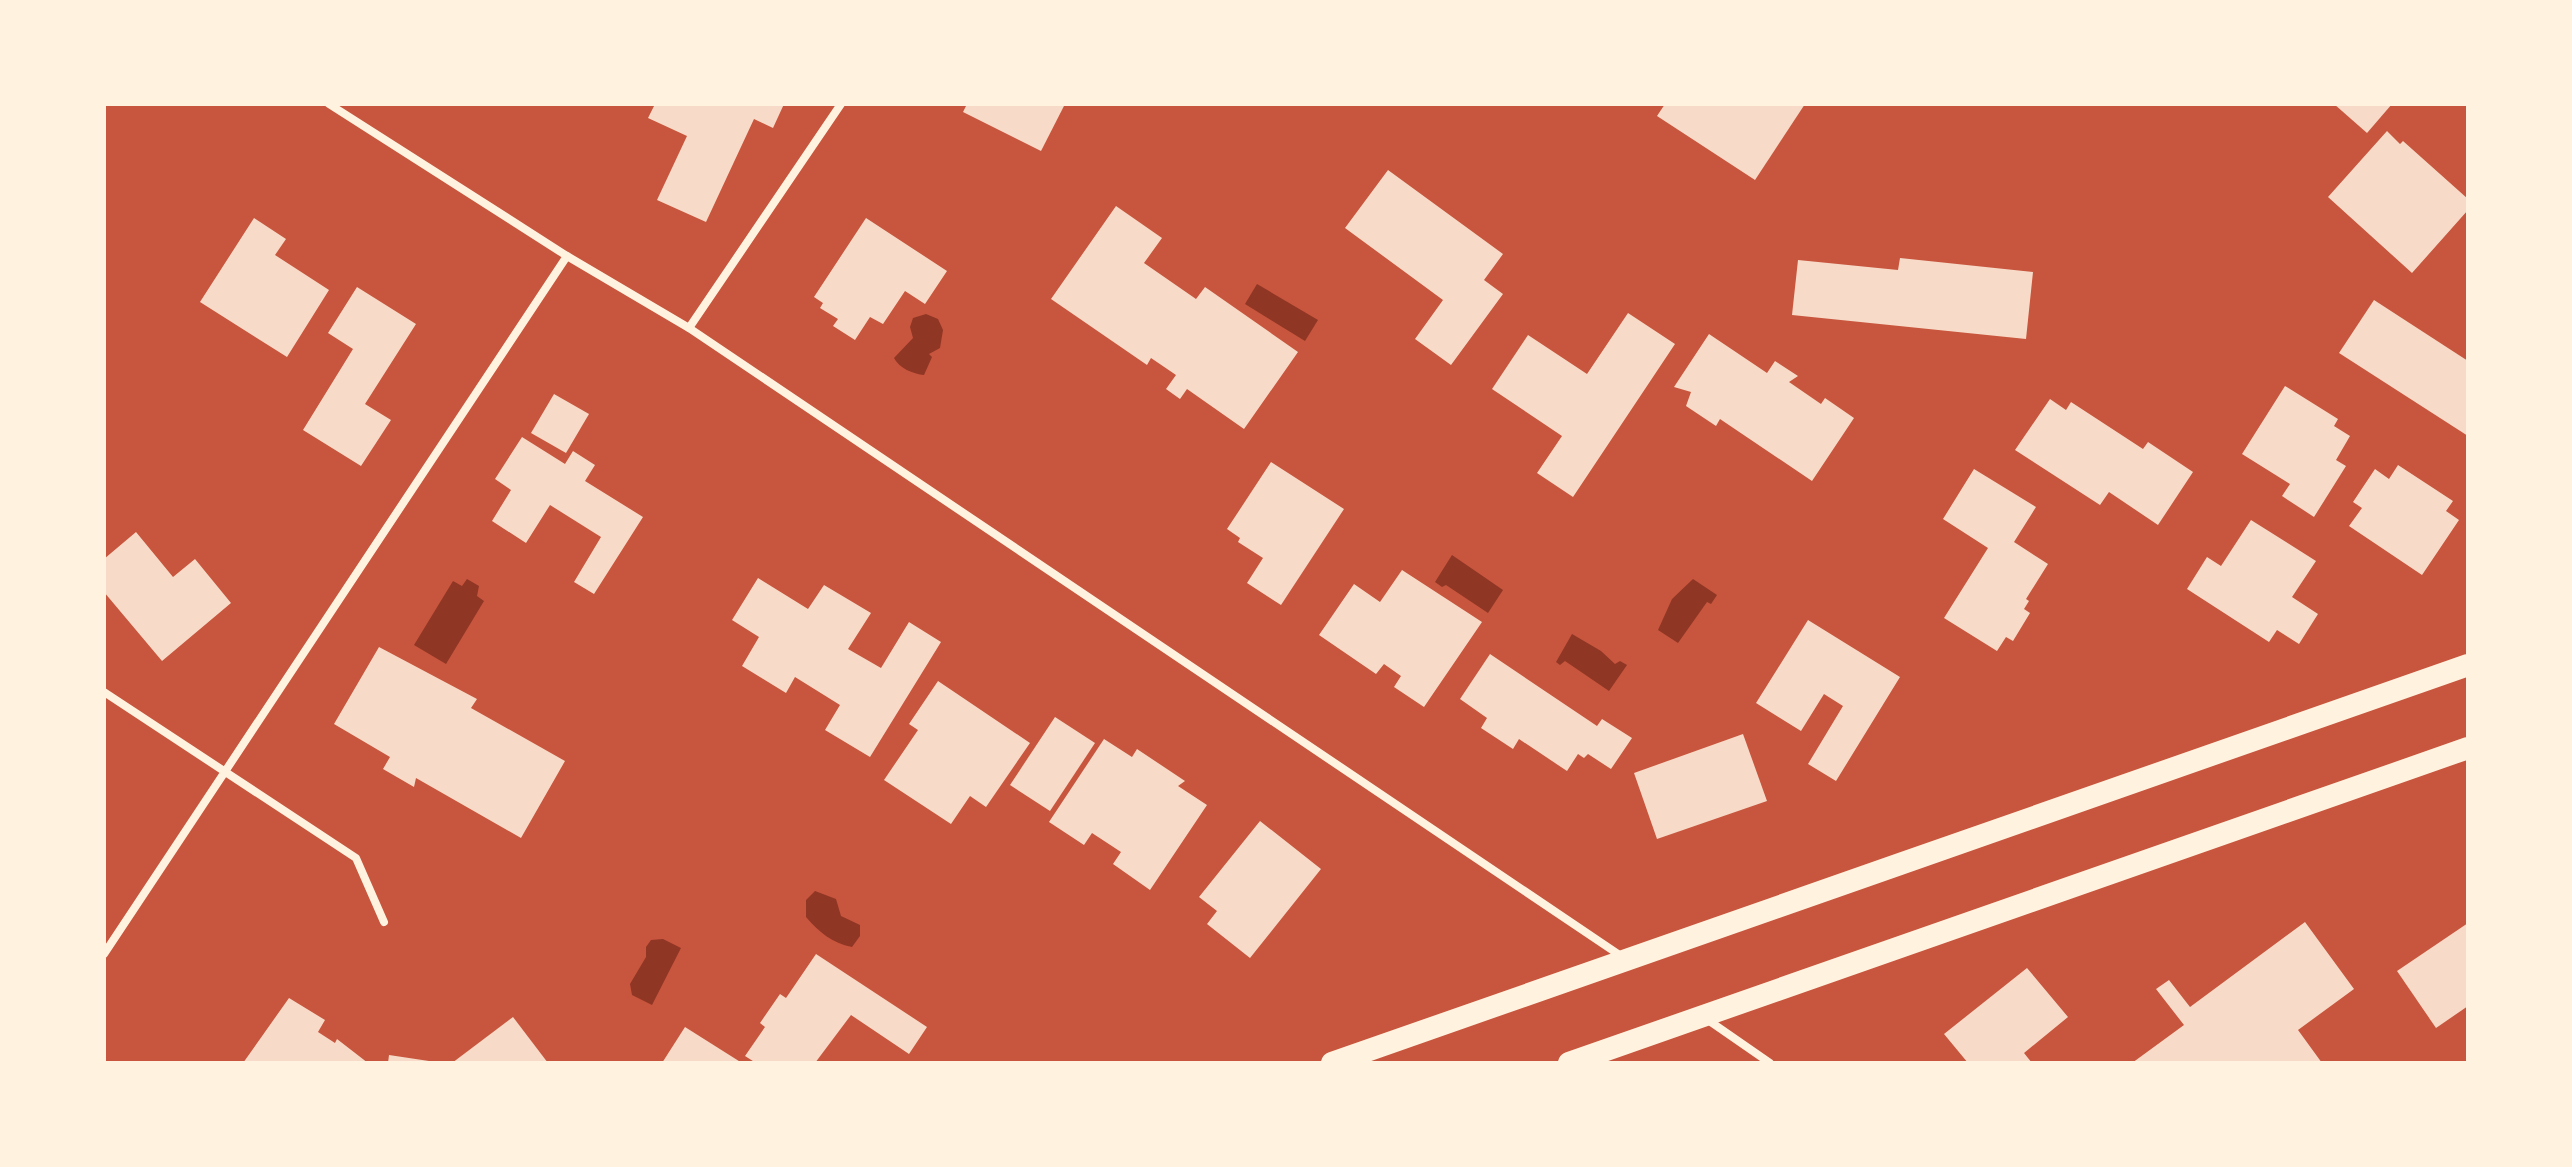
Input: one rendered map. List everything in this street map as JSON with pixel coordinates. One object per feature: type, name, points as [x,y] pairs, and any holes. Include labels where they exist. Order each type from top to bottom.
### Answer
[{"type":"highway","points":[[1332,1063],[1625,958],[2065,809],[2468,665]]},
{"type":"highway","points":[[1569,1063],[2468,748]]},
{"type":"street","points":[[329,104],[567,256],[689,328],[1625,958]]},
{"type":"street","points":[[689,328],[841,104]]},
{"type":"street","points":[[104,954],[567,256]]},
{"type":"street","points":[[104,692],[356,858],[384,922]]},
{"type":"street","points":[[1704,1017],[1770,1063]]},
{"type":"shaded area","points":[[1257,284],[1318,320],[1305,341],[1245,304]]},
{"type":"shaded area","points":[[926,314],[938,319],[943,330],[940,348],[929,354],[932,357],[924,375],[907,370],[894,358],[913,338],[910,327],[913,318]]},
{"type":"shaded area","points":[[1452,555],[1503,590],[1488,613],[1446,585],[1442,587],[1435,582]]},
{"type":"shaded area","points":[[467,579],[479,586],[477,596],[484,601],[446,664],[414,645],[453,581],[462,586]]},
{"type":"shaded area","points":[[1693,579],[1717,595],[1711,604],[1707,602],[1678,643],[1658,630],[1672,599]]},
{"type":"shaded area","points":[[1572,634],[1601,651],[1615,664],[1620,661],[1627,665],[1609,691],[1565,661],[1560,665],[1556,662]]},
{"type":"shaded area","points":[[815,891],[836,899],[841,916],[860,925],[860,936],[852,947],[826,936],[806,917],[806,900]]},
{"type":"shaded area","points":[[663,939],[681,948],[652,1005],[632,995],[630,984],[646,957],[646,947],[651,940]]},
{"type":"building","points":[[655,104],[784,104],[773,128],[754,119],[706,222],[657,200],[687,136],[648,118]]},
{"type":"building","points":[[967,104],[1065,104],[1041,151],[963,112]]},
{"type":"building","points":[[1665,104],[1805,104],[1755,180],[1657,116]]},
{"type":"building","points":[[2334,104],[2392,104],[2367,133]]},
{"type":"building","points":[[2387,131],[2400,144],[2403,141],[2468,199],[2468,210],[2412,273],[2328,197]]},
{"type":"building","points":[[1388,170],[1503,254],[1484,280],[1503,294],[1451,365],[1415,339],[1443,300],[1345,228]]},
{"type":"building","points":[[1116,206],[1162,238],[1144,263],[1196,299],[1205,287],[1298,352],[1244,429],[1187,389],[1180,399],[1166,389],[1176,375],[1151,358],[1147,365],[1051,299]]},
{"type":"building","points":[[254,218],[286,239],[275,255],[329,290],[287,357],[200,302]]},
{"type":"building","points":[[866,218],[947,271],[925,304],[905,291],[883,324],[870,317],[855,340],[833,326],[838,319],[820,308],[823,303],[814,297]]},
{"type":"building","points":[[1900,258],[2033,272],[2026,339],[1792,315],[1798,260],[1898,270]]},
{"type":"building","points":[[357,287],[416,324],[365,404],[391,420],[361,466],[303,430],[353,349],[328,333]]},
{"type":"building","points":[[2374,300],[2468,361],[2468,436],[2339,353]]},
{"type":"building","points":[[1628,313],[1675,344],[1573,497],[1537,473],[1562,436],[1492,389],[1528,335],[1587,374]]},
{"type":"building","points":[[1709,334],[1767,373],[1775,361],[1798,376],[1789,382],[1821,404],[1825,398],[1854,418],[1812,481],[1720,419],[1716,426],[1686,406],[1691,392],[1674,387]]},
{"type":"building","points":[[2285,386],[2338,419],[2334,426],[2350,436],[2336,460],[2346,466],[2314,517],[2282,496],[2290,484],[2242,454]]},
{"type":"building","points":[[554,394],[589,414],[566,453],[531,433]]},
{"type":"building","points":[[2050,399],[2066,410],[2071,402],[2143,449],[2148,442],[2193,472],[2158,525],[2109,492],[2100,505],[2015,450]]},
{"type":"building","points":[[522,437],[565,464],[573,451],[595,465],[585,481],[643,517],[594,594],[574,582],[601,537],[550,505],[526,543],[492,521],[511,490],[495,479]]},
{"type":"building","points":[[1271,462],[1344,509],[1281,605],[1247,583],[1263,558],[1238,542],[1240,538],[1227,529]]},
{"type":"building","points":[[2398,465],[2453,501],[2446,511],[2459,520],[2422,575],[2349,526],[2362,508],[2353,502],[2375,469],[2389,479]]},
{"type":"building","points":[[1974,469],[2036,507],[2014,542],[2048,564],[2026,599],[2029,601],[2024,609],[2030,613],[2013,641],[2006,637],[1997,651],[1944,618],[1988,548],[1943,519]]},
{"type":"building","points":[[2251,520],[2316,561],[2292,597],[2318,614],[2299,644],[2277,630],[2269,642],[2187,589],[2207,557],[2221,566]]},
{"type":"building","points":[[136,532],[173,577],[195,559],[231,603],[162,661],[104,592],[104,559]]},
{"type":"building","points":[[1402,570],[1482,622],[1424,707],[1394,687],[1401,676],[1384,664],[1376,674],[1319,635],[1354,584],[1380,602]]},
{"type":"building","points":[[758,578],[808,609],[824,585],[871,613],[848,649],[881,668],[909,622],[941,642],[870,757],[825,730],[840,705],[795,677],[786,693],[742,666],[759,637],[732,620]]},
{"type":"building","points":[[1808,620],[1900,677],[1836,781],[1808,764],[1843,706],[1824,694],[1801,731],[1756,703]]},
{"type":"building","points":[[379,647],[477,699],[471,708],[565,761],[521,838],[416,778],[414,787],[383,769],[390,757],[334,724]]},
{"type":"building","points":[[1490,654],[1597,726],[1602,719],[1632,738],[1611,769],[1588,754],[1584,758],[1578,754],[1567,771],[1519,739],[1513,749],[1481,728],[1487,718],[1460,699]]},
{"type":"building","points":[[938,681],[1030,743],[986,807],[970,796],[951,824],[884,780],[918,730],[909,724]]},
{"type":"building","points":[[1055,717],[1095,743],[1050,811],[1010,785]]},
{"type":"building","points":[[1743,734],[1767,801],[1657,839],[1634,773]]},
{"type":"building","points":[[1104,739],[1132,757],[1137,749],[1185,781],[1178,786],[1207,805],[1150,890],[1113,864],[1121,852],[1092,833],[1084,845],[1049,822]]},
{"type":"building","points":[[1260,821],[1321,869],[1250,958],[1207,924],[1217,911],[1199,897]]},
{"type":"building","points":[[2305,922],[2354,989],[2298,1030],[2322,1063],[2132,1063],[2184,1025],[2156,989],[2169,980],[2190,1007]]},
{"type":"building","points":[[2468,923],[2468,1006],[2436,1028],[2397,971]]},
{"type":"building","points":[[816,954],[927,1027],[909,1054],[851,1015],[815,1063],[756,1063],[745,1056],[765,1027],[760,1023],[780,994],[786,998]]},
{"type":"building","points":[[2027,968],[2068,1017],[2024,1053],[2032,1063],[1968,1063],[1944,1034]]},
{"type":"building","points":[[289,998],[325,1020],[318,1032],[335,1043],[337,1039],[368,1063],[243,1063]]},
{"type":"building","points":[[513,1017],[548,1063],[452,1063]]},
{"type":"building","points":[[685,1027],[742,1063],[662,1063]]},
{"type":"building","points":[[389,1055],[429,1061],[429,1063],[388,1063]]}]
